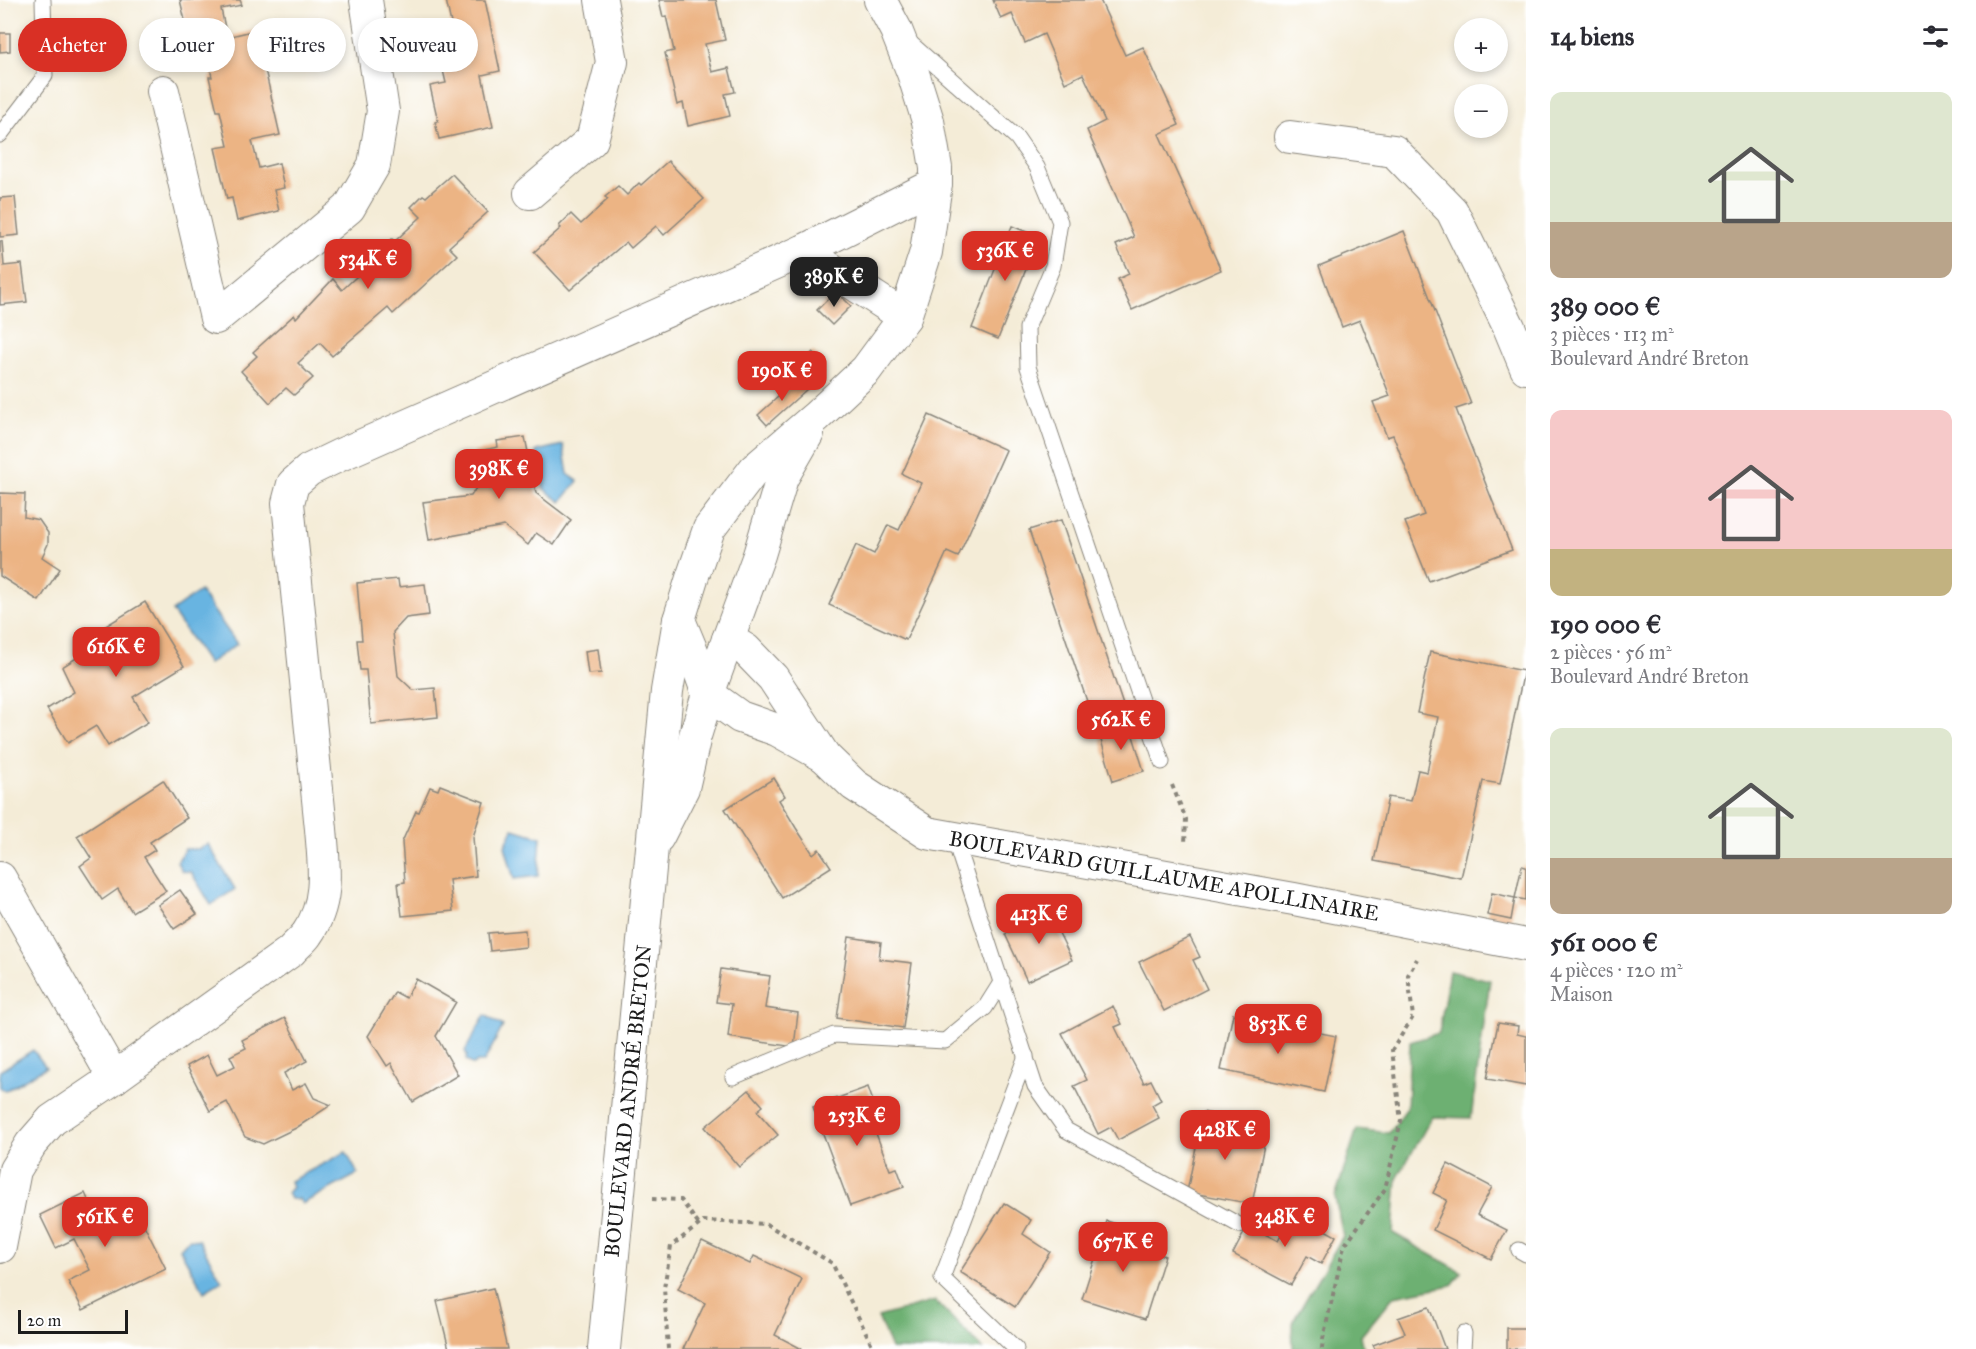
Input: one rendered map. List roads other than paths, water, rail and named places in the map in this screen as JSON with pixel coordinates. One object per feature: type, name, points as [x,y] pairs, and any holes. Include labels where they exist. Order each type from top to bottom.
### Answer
[{"type":"street","points":[[163,91],[216,318],[349,208],[374,165],[383,111],[366,0]]},
{"type":"street","points":[[530,193],[592,140],[612,62],[601,0]]},
{"type":"street","name":"BOULEVARD ANDRÉ BRETON","points":[[604,1349],[667,691],[679,620],[710,529],[754,470],[866,370],[905,317],[926,252],[936,184],[936,168],[928,121],[914,73],[896,30],[880,0]]},
{"type":"street","points":[[1290,137],[1394,151],[1452,211],[1509,327],[1526,368]]},
{"type":"street","points":[[0,1247],[15,1170],[30,1144],[52,1120],[291,951],[307,934],[322,904],[325,881],[321,829],[288,503],[293,484],[309,470],[340,455],[803,251],[936,184]]},
{"type":"street","points":[[803,251],[905,317]]},
{"type":"street","name":"BOULEVARD ANDRÉ BRETON","points":[[651,852],[683,788],[708,694],[759,555],[782,478],[817,416]]},
{"type":"street","points":[[679,620],[708,694]]},
{"type":"street","points":[[667,691],[696,661],[728,639]]},
{"type":"street","name":"BOULEVARD GUILLAUME APOLLINAIRE","points":[[728,639],[746,650],[773,678],[825,757],[854,785],[927,832],[1183,878],[1526,945]]},
{"type":"street","name":"BOULEVARD GUILLAUME APOLLINAIRE","points":[[708,694],[740,717],[777,730],[825,757]]},
{"type":"street","points":[[0,878],[114,1078]]},
{"type":"lane","points":[[0,135],[45,76],[43,0]]},
{"type":"lane","points":[[896,30],[1017,138],[1036,167],[1060,222],[1053,266],[1027,328],[1028,367],[1162,762]]},
{"type":"lane","points":[[954,838],[1035,1086],[1066,1130],[1239,1226]]},
{"type":"lane","points":[[733,1077],[834,1035],[945,1041],[985,1008],[1002,981]]},
{"type":"lane","points":[[1016,1349],[942,1278],[1026,1056]]},
{"type":"lane","points":[[1463,1349],[1464,1333]]},
{"type":"water","points":[[563,445],[568,474],[578,481],[561,502],[544,489],[536,451]]},
{"type":"water","points":[[200,591],[237,644],[208,664],[172,611]]},
{"type":"water","points":[[513,829],[541,837],[538,876],[514,879],[505,846]]},
{"type":"water","points":[[208,844],[235,889],[211,905],[191,872],[182,871],[177,862],[185,849],[198,849]]},
{"type":"water","points":[[485,1015],[503,1026],[484,1062],[477,1062],[473,1065],[466,1060],[465,1051]]},
{"type":"water","points":[[33,1050],[46,1067],[5,1091],[0,1087],[0,1071]]},
{"type":"water","points":[[346,1152],[358,1174],[302,1204],[299,1199],[290,1199],[287,1193],[292,1187],[290,1181]]},
{"type":"water","points":[[189,1239],[199,1240],[222,1281],[204,1292],[180,1249]]}]
